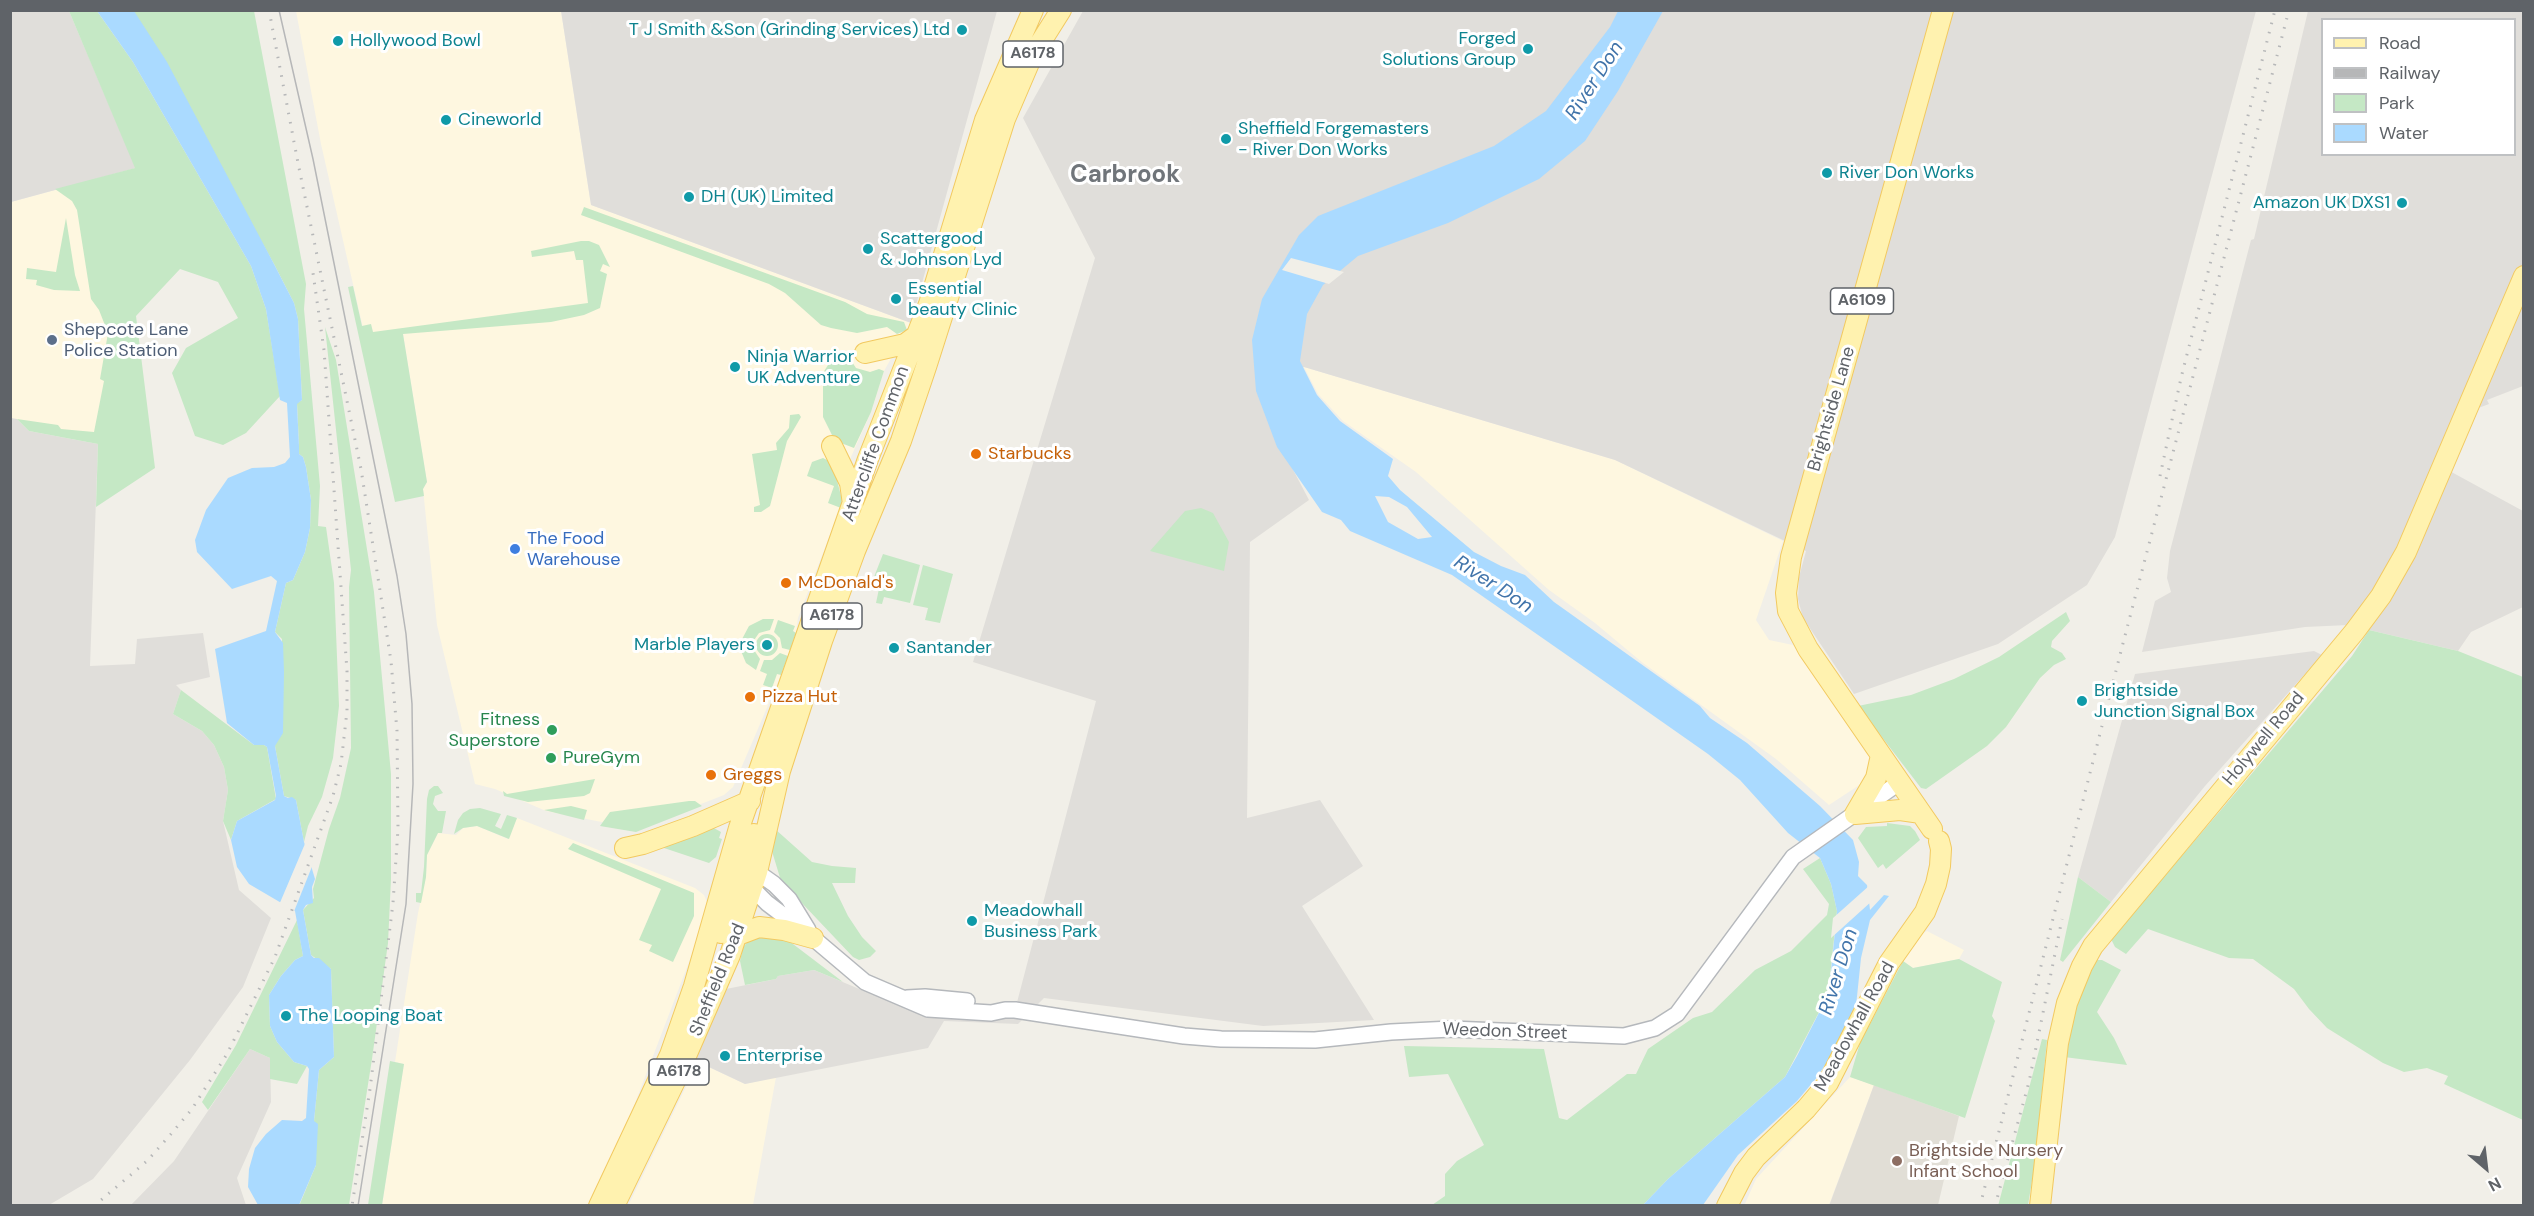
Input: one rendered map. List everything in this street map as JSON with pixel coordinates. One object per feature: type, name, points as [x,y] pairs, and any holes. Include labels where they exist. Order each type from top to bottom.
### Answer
[{"type":"main road","name":"Attercliffe Common","points":[[739,887],[774,795],[822,641],[855,551],[901,441],[1008,109],[1032,56],[1061,10]]},
{"type":"main road","name":"Brightside Lane","points":[[1900,782],[1796,628],[1788,611],[1787,573],[1943,10]]},
{"type":"main road","name":"Attercliffe Common","points":[[739,887],[730,855],[868,459],[928,304],[985,120],[1031,14]]},
{"type":"main road","name":"Holywell Road","points":[[2040,1206],[2062,1022],[2082,966],[2100,937],[2355,631],[2381,596],[2406,552],[2523,276]]},
{"type":"main road","points":[[865,353],[905,344],[916,336]]},
{"type":"main road","points":[[900,373],[907,379],[916,396]]},
{"type":"main road","points":[[868,459],[880,458],[901,441]]},
{"type":"main road","points":[[832,446],[850,483],[853,507]]},
{"type":"main road","points":[[1850,817],[1876,778],[1881,755]]},
{"type":"main road","name":"A6109","points":[[1900,782],[1931,828]]},
{"type":"main road","points":[[625,848],[693,826],[750,801]]},
{"type":"main road","points":[[1850,817],[1900,810],[1931,828]]},
{"type":"main road","name":"Meadowhall Road","points":[[1731,1203],[1744,1173],[1756,1157],[1806,1109],[1828,1083],[1889,963],[1924,912],[1936,884],[1940,866],[1941,849],[1931,828]]},
{"type":"main road","name":"Sheffield Road","points":[[614,1206],[715,993],[738,935],[739,887]]},
{"type":"main road","name":"Sheffield Road","points":[[599,1206],[670,1055],[694,986],[739,887]]},
{"type":"main road","points":[[738,935],[759,927],[784,930],[813,938]]},
{"type":"street","name":"Weedon Street","points":[[739,887],[774,884],[789,899],[813,938],[865,982],[907,998],[928,1009],[991,1013],[1005,1010],[1221,1039],[1315,1040],[1390,1032],[1452,1029],[1606,1036],[1639,1034],[1668,1022],[1684,1006],[1793,857],[1900,782]]},
{"type":"shaded area","points":[[11,11],[69,11],[136,168],[11,202]]},
{"type":"shaded area","points":[[296,11],[561,11],[591,205],[911,323],[884,371],[871,412],[839,484],[841,506],[798,618],[796,633],[781,675],[733,787],[724,795],[637,829],[546,811],[495,789],[475,784],[437,625],[423,489],[427,482],[403,334],[366,341],[321,144]]},
{"type":"shaded area","points":[[561,11],[997,11],[911,323],[591,205]]},
{"type":"shaded area","points":[[1083,11],[2256,11],[2115,537],[2087,585],[1998,644],[1854,694],[1803,618],[1798,599],[1799,577],[1806,551],[1615,460],[1304,367],[1258,378],[1280,445],[1309,500],[1250,542],[1247,818],[1320,800],[1363,866],[1302,906],[1374,1020],[1263,1026],[1044,998],[1018,1024],[944,1021],[928,1048],[745,1084],[694,1060],[726,989],[814,970],[876,996],[1015,1010],[1096,701],[973,662],[1095,258],[1023,118]]},
{"type":"shaded area","points":[[2308,11],[2523,11],[2523,386],[2487,400],[2489,404],[2473,410],[2446,469],[2523,511],[2523,607],[2471,632],[2458,651],[2348,625],[2305,627],[2142,652],[2155,601],[2171,592],[2167,578],[2170,551],[2251,240],[2254,239]]},
{"type":"shaded area","points":[[136,168],[98,444],[11,418],[11,202]]},
{"type":"shaded area","points":[[1304,367],[1615,460],[1783,541],[1756,620],[1769,640],[1793,645],[1868,751],[1871,768],[1867,780],[1829,805],[1776,759],[1643,663],[1595,623],[1549,590],[1416,472],[1343,421],[1318,394]]},
{"type":"shaded area","points":[[11,418],[17,419],[29,431],[98,444],[90,666],[135,664],[137,639],[203,633],[210,677],[176,685],[181,690],[173,714],[202,731],[214,745],[224,767],[228,790],[223,821],[239,890],[271,918],[243,987],[190,1060],[93,1179],[49,1205],[11,1206]]},
{"type":"shaded area","points":[[2314,651],[2322,655],[2205,786],[2111,902],[2078,877],[2135,674]]},
{"type":"shaded area","points":[[517,818],[695,888],[704,895],[707,902],[707,915],[596,1205],[382,1206],[404,1064],[395,1062],[418,913],[426,877],[427,855],[438,833],[456,835],[463,828],[477,826],[508,839]]},
{"type":"shaded area","points":[[1927,931],[1964,950],[1959,959],[1913,968],[1903,961],[1916,938]]},
{"type":"shaded area","points":[[250,1049],[270,1058],[271,1102],[237,1178],[246,1205],[130,1206],[174,1161]]},
{"type":"shaded area","points":[[698,1062],[745,1084],[776,1077],[753,1205],[628,1206]]},
{"type":"shaded area","points":[[1850,1077],[1874,1085],[1829,1205],[1744,1206],[1756,1179]]},
{"type":"shaded area","name":"Brightside Nursery Infant School","points":[[1874,1085],[1959,1116],[1938,1205],[1829,1206]]},
{"type":"green space","points":[[69,11],[97,11],[133,62],[251,266],[266,309],[280,396],[246,433],[223,445],[195,436],[172,373],[186,348],[238,318],[218,282],[180,269],[136,316],[155,468],[96,507],[98,444],[29,431],[17,419],[58,425],[61,429],[94,432],[104,381],[100,379],[108,333],[99,310],[91,299],[77,210],[72,201],[55,189],[135,168]]},
{"type":"green space","points":[[132,11],[254,11],[306,284],[304,309],[320,486],[318,526],[326,527],[334,583],[339,706],[333,758],[322,797],[308,826],[304,842],[296,800],[284,796],[275,746],[282,639],[275,632],[286,583],[293,580],[305,552],[310,528],[311,500],[306,467],[303,457],[299,454],[297,403],[302,400],[298,319],[294,303],[274,264]]},
{"type":"green space","points":[[584,207],[845,302],[867,314],[904,322],[907,330],[897,334],[887,327],[857,333],[821,325],[785,293],[769,284],[581,215]]},
{"type":"green space","points":[[66,218],[75,275],[80,291],[54,290],[36,285],[37,280],[26,279],[27,268],[56,272]]},
{"type":"green space","points":[[581,241],[599,245],[610,267],[603,264],[600,271],[607,274],[600,308],[584,315],[551,322],[403,334],[427,482],[423,489],[424,496],[395,502],[348,287],[353,286],[362,326],[371,324],[373,332],[588,303],[583,260],[576,260],[574,251],[532,257],[531,251]]},
{"type":"green space","points":[[325,327],[336,360],[374,592],[391,774],[391,879],[388,943],[349,1205],[299,1206],[316,1165],[314,1121],[319,1070],[334,1057],[331,969],[311,955],[303,910],[314,898],[313,889],[340,798],[351,748],[349,587],[351,570]]},
{"type":"green space","points":[[836,360],[852,362],[856,368],[870,372],[879,369],[884,371],[871,412],[854,448],[833,437],[823,417],[823,373],[828,365]]},
{"type":"green space","points":[[799,414],[801,417],[787,441],[770,506],[761,512],[754,512],[754,507],[760,505],[752,454],[777,450],[776,443],[789,428],[790,415]]},
{"type":"green space","points":[[823,458],[829,461],[835,472],[842,500],[841,508],[828,503],[834,486],[807,476],[812,462]]},
{"type":"green space","points":[[1201,508],[1213,513],[1229,542],[1224,571],[1150,551],[1185,511]]},
{"type":"green space","points":[[883,554],[920,565],[910,603],[884,597],[882,604],[876,603],[880,584],[872,582]]},
{"type":"green space","points":[[923,565],[953,574],[940,623],[925,620],[928,608],[913,605]]},
{"type":"green space","points":[[2066,612],[2070,621],[2052,641],[2051,647],[2062,653],[2066,659],[2054,665],[2040,678],[2006,727],[1987,746],[1926,789],[1921,788],[1858,706],[1911,695],[1954,679],[1999,657]]},
{"type":"green space","points":[[763,619],[774,619],[770,630],[759,633],[752,643],[741,641],[749,626]]},
{"type":"green space","points":[[778,620],[795,626],[793,631],[796,633],[790,650],[782,648],[780,638],[774,632]]},
{"type":"green space","points":[[2369,630],[2458,651],[2523,677],[2523,1120],[2444,1084],[2448,1076],[2427,1068],[2404,1072],[2383,1063],[2327,1028],[2294,989],[2253,959],[2229,958],[2148,929],[2126,954],[2115,947],[2111,939],[2352,656]]},
{"type":"green space","points":[[767,634],[775,637],[778,645],[775,653],[767,656],[759,653],[756,645],[759,637]]},
{"type":"green space","points":[[752,647],[760,659],[756,670],[746,663],[740,648]]},
{"type":"green space","points":[[780,653],[788,656],[781,675],[777,674],[772,688],[763,685],[767,674],[760,671],[764,660],[772,660]]},
{"type":"green space","points":[[181,690],[254,745],[267,747],[276,799],[237,821],[231,840],[223,821],[228,790],[224,767],[214,745],[202,731],[173,714]]},
{"type":"green space","points":[[595,779],[590,793],[584,796],[528,802],[504,796],[503,791],[507,794]]},
{"type":"green space","points":[[438,786],[443,793],[435,796],[433,804],[438,811],[446,811],[442,833],[438,833],[427,855],[421,903],[416,902],[416,893],[421,893],[427,799],[429,790]]},
{"type":"green space","points":[[695,801],[702,806],[636,832],[600,826],[610,812]]},
{"type":"green space","points":[[571,806],[587,810],[584,820],[544,810]]},
{"type":"green space","points":[[480,808],[501,814],[495,826],[501,829],[507,815],[517,818],[509,839],[477,826],[463,828],[454,834],[458,820],[463,813],[470,809]]},
{"type":"green space","points":[[1887,823],[1910,826],[1920,840],[1886,869],[1883,864],[1878,868],[1858,838],[1866,827],[1887,826]]},
{"type":"green space","points":[[712,827],[721,832],[719,838],[722,839],[716,857],[709,863],[658,846]]},
{"type":"green space","points":[[775,829],[812,862],[856,868],[855,883],[832,883],[848,916],[862,937],[876,951],[870,957],[859,960],[853,957],[781,881],[771,848]]},
{"type":"green space","points":[[573,843],[694,893],[694,916],[673,962],[649,951],[652,945],[639,940],[661,889],[568,849]]},
{"type":"green space","points":[[1820,858],[1831,884],[1837,911],[1828,995],[1785,1077],[1668,1179],[1643,1205],[1432,1205],[1445,1196],[1445,1174],[1457,1161],[1484,1145],[1448,1074],[1409,1077],[1404,1046],[1544,1049],[1559,1118],[1567,1120],[1627,1074],[1636,1074],[1648,1049],[1693,1018],[1712,1012],[1755,970],[1791,951],[1827,915],[1829,904],[1803,869]]},
{"type":"green space","points":[[2078,877],[2111,902],[2063,962],[2060,960]]},
{"type":"green space","points":[[297,920],[303,956],[295,960],[281,976],[269,995],[270,1026],[277,1042],[294,1062],[307,1066],[297,1084],[270,1079],[270,1058],[250,1049],[208,1110],[202,1102],[236,1045]]},
{"type":"green space","points":[[766,935],[789,941],[843,982],[814,970],[745,985],[740,961],[743,947],[751,938]]},
{"type":"green space","points":[[1959,959],[2002,982],[1992,1016],[1995,1021],[1965,1118],[1850,1077],[1860,1043],[1903,961],[1913,968]]},
{"type":"green space","points":[[2095,960],[2102,960],[2121,970],[2097,1012],[2114,1038],[2127,1065],[2064,1057],[2073,1005]]},
{"type":"green space","points":[[2042,1039],[2047,1040],[2035,1163],[2028,1205],[1998,1206]]},
{"type":"green space","points":[[390,1061],[404,1064],[382,1205],[368,1205]]},
{"type":"water","points":[[97,11],[134,11],[167,62],[294,303],[298,319],[302,400],[297,404],[299,454],[303,457],[306,467],[311,500],[310,528],[305,552],[293,580],[286,583],[275,632],[283,643],[284,672],[283,733],[275,746],[284,796],[296,800],[304,842],[315,879],[312,887],[313,903],[306,905],[303,910],[311,955],[319,958],[331,969],[334,1057],[319,1070],[314,1121],[318,1124],[316,1165],[299,1205],[258,1205],[248,1187],[249,1169],[255,1148],[266,1134],[282,1120],[302,1121],[306,1118],[309,1069],[307,1066],[294,1062],[277,1042],[270,1026],[269,995],[281,976],[295,960],[303,956],[295,911],[249,884],[237,867],[231,840],[237,821],[275,800],[276,796],[267,747],[254,745],[227,723],[215,649],[266,631],[277,581],[271,576],[232,589],[197,552],[195,540],[206,510],[228,478],[252,468],[274,467],[285,463],[290,457],[287,403],[280,400],[266,309],[251,266],[133,62]]},
{"type":"water","name":"River Don","points":[[1618,11],[1663,11],[1618,91],[1585,141],[1539,179],[1448,223],[1358,256],[1323,285],[1307,314],[1300,361],[1317,395],[1340,421],[1393,459],[1388,476],[1400,490],[1474,552],[1525,575],[1554,602],[1700,706],[1710,718],[1747,743],[1820,806],[1853,840],[1859,862],[1858,876],[1867,885],[1870,910],[1884,895],[1889,896],[1870,920],[1861,958],[1856,1006],[1843,1037],[1818,1076],[1797,1101],[1738,1155],[1703,1205],[1643,1205],[1668,1179],[1785,1077],[1797,1056],[1828,995],[1831,971],[1837,911],[1831,884],[1820,858],[1788,833],[1740,780],[1708,754],[1452,575],[1350,531],[1341,520],[1322,512],[1277,447],[1256,391],[1252,340],[1262,299],[1299,235],[1318,216],[1494,146],[1546,111],[1610,27]],"holes":[[[1375,496],[1389,497],[1407,507],[1432,537],[1418,539],[1388,522]]]},
{"type":"pier","points":[[1291,258],[1344,272],[1329,284],[1282,270]]},
{"type":"pier","points":[[307,839],[313,864],[293,914],[279,905]]},
{"type":"pier","points":[[1870,885],[1872,901],[1831,938],[1833,918]]},
{"type":"tram line","points":[[279,10],[313,159],[397,576],[406,634],[412,704],[413,784],[406,904],[358,1206]]},
{"type":"railway","points":[[269,10],[361,469],[391,661],[397,731],[398,829],[393,903],[370,1089],[352,1206]]},
{"type":"railway","points":[[2160,476],[2181,378],[2275,10]]},
{"type":"railway","points":[[1980,1206],[2121,651],[2289,10]]},
{"type":"railway","points":[[94,1206],[147,1161],[171,1134],[192,1109],[227,1054],[275,957],[333,796],[341,764],[347,711],[347,671],[324,350],[313,273]]},
{"type":"railway","points":[[1995,1206],[2029,1082],[2062,919]]},
{"type":"place","name":"T J Smith &Son (Grinding Services) Ltd","points":[[962,30]]},
{"type":"place","name":"Hollywood Bowl","points":[[338,41]]},
{"type":"place","name":"Forged Solutions Group","points":[[1528,49]]},
{"type":"place","name":"Cineworld","points":[[446,120]]},
{"type":"place","name":"Sheffield Forgemasters - River Don Works","points":[[1226,139]]},
{"type":"place","name":"River Don Works","points":[[1827,173]]},
{"type":"place","name":"DH (UK) Limited","points":[[689,197]]},
{"type":"place","name":"Amazon UK DXS1","points":[[2402,203]]},
{"type":"place","name":"Scattergood & Johnson Lyd","points":[[868,249]]},
{"type":"place","name":"Essential beauty Clinic","points":[[896,299]]},
{"type":"place","name":"Shepcote Lane Police Station","points":[[52,340]]},
{"type":"place","name":"Ninja Warrior UK Adventure","points":[[735,367]]},
{"type":"place","name":"Starbucks","points":[[976,454]]},
{"type":"place","name":"The Food Warehouse","points":[[515,549]]},
{"type":"place","name":"McDonald's","points":[[786,583]]},
{"type":"place","name":"Marble Players","points":[[767,645]]},
{"type":"place","name":"Santander","points":[[894,648]]},
{"type":"place","name":"Pizza Hut","points":[[750,697]]},
{"type":"place","name":"Brightside Junction Signal Box","points":[[2082,701]]},
{"type":"place","name":"Fitness Superstore","points":[[552,730]]},
{"type":"place","name":"PureGym","points":[[551,758]]},
{"type":"place","name":"Greggs","points":[[711,775]]},
{"type":"place","name":"Meadowhall Business Park","points":[[972,921]]},
{"type":"place","name":"The Looping Boat","points":[[286,1016]]},
{"type":"place","name":"Enterprise","points":[[725,1056]]},
{"type":"place","name":"Brightside Nursery Infant School","points":[[1897,1161]]},
{"type":"district","name":"Carbrook","points":[[1125,176]]}]
